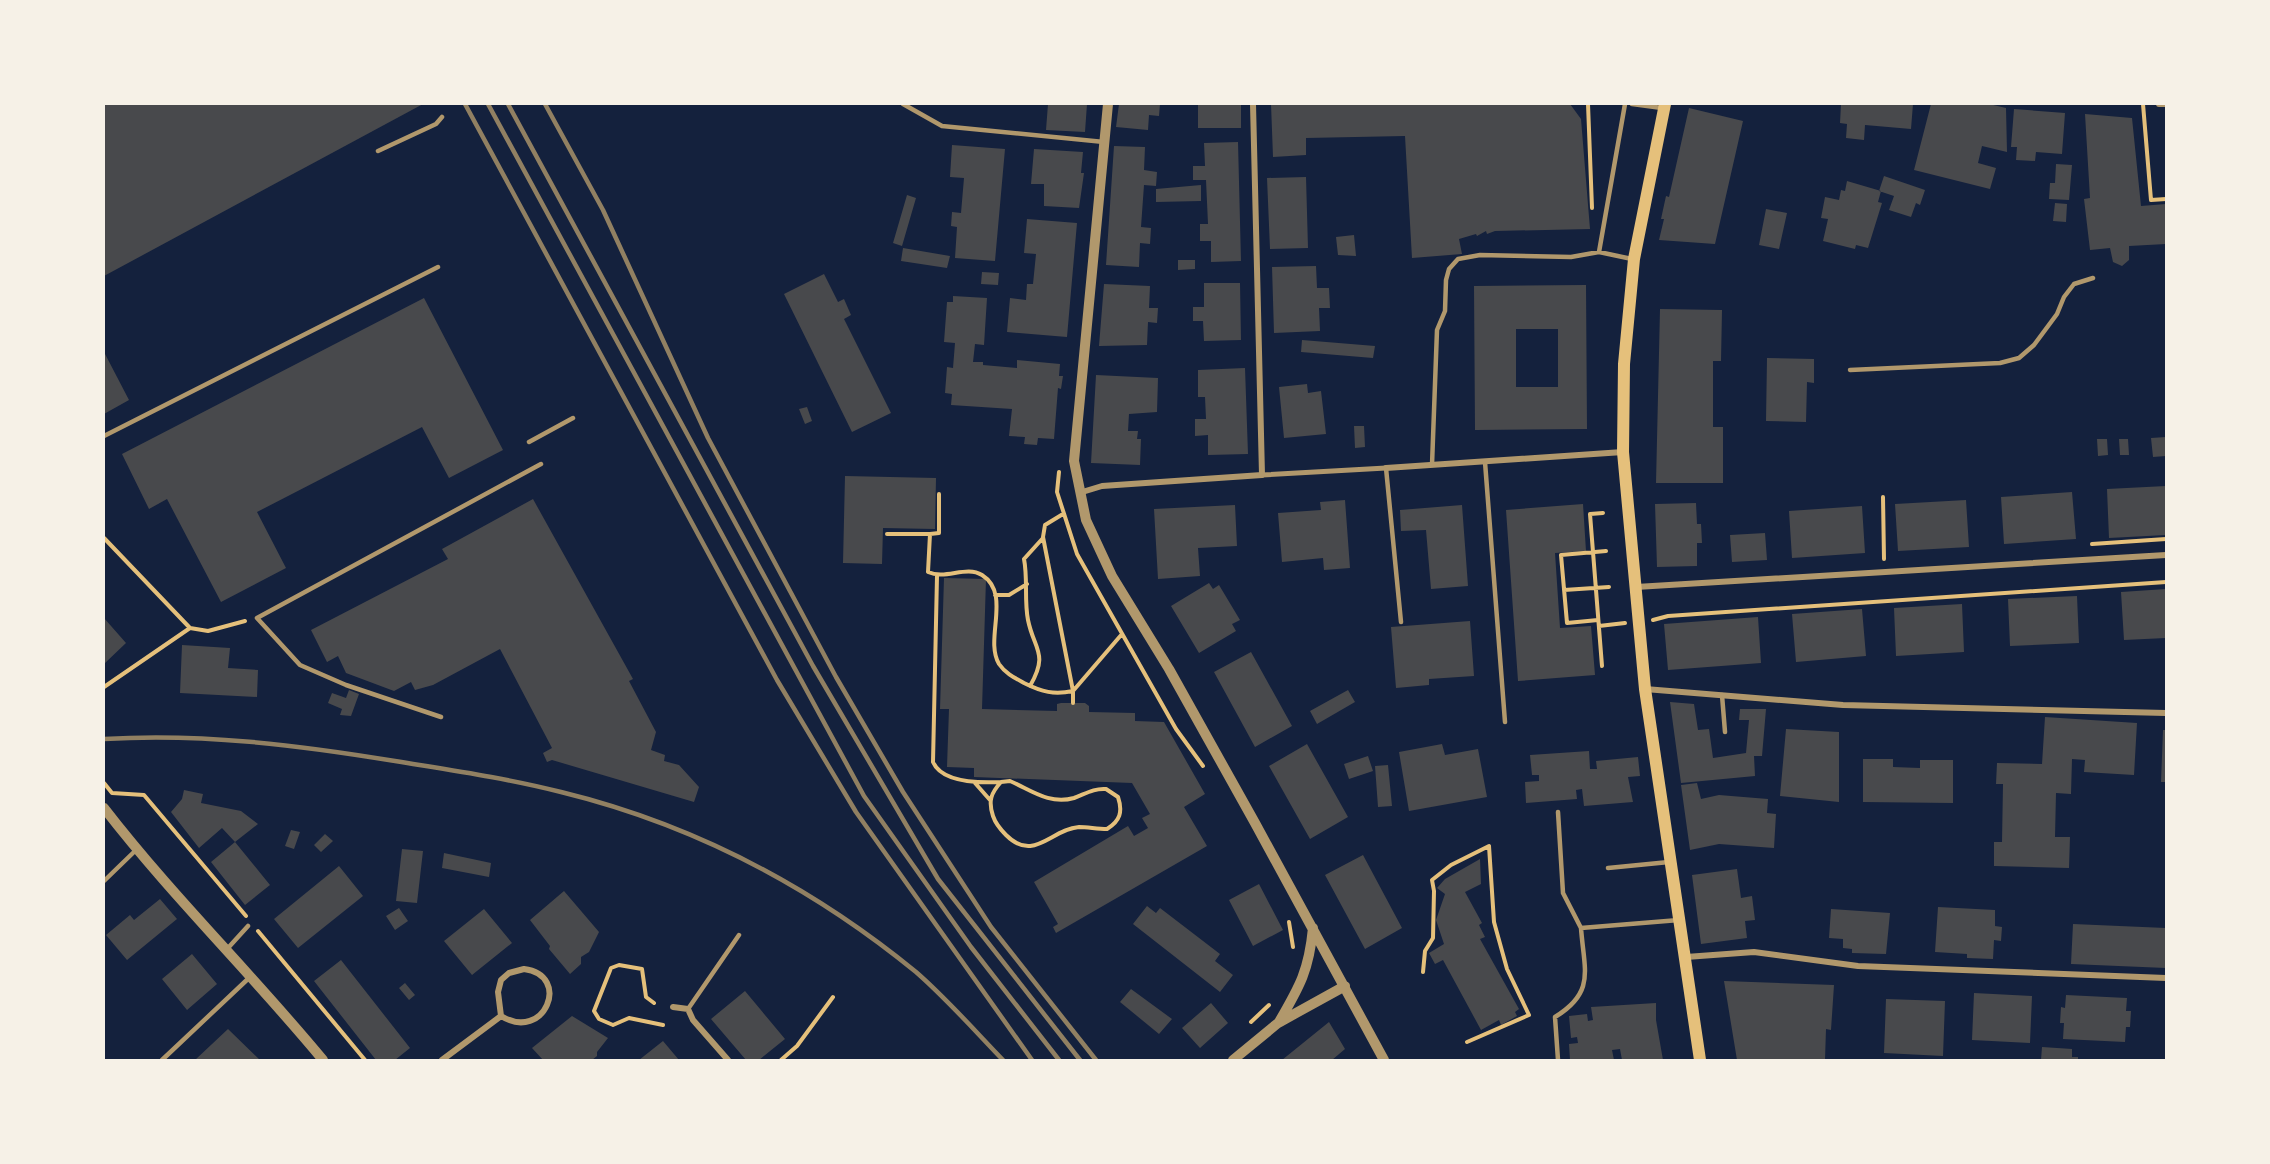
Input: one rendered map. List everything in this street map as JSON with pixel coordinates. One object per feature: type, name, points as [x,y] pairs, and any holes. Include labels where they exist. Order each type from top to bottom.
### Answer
[{"type":"main road","points":[[1665,106],[1634,259],[1624,364],[1623,452],[1645,688],[1700,1060]]},
{"type":"street","points":[[1108,104],[1074,461],[1086,520],[1112,576],[1175,679],[1384,1060]]},
{"type":"street","points":[[1253,104],[1262,475]]},
{"type":"street","points":[[2159,104],[2166,104]]},
{"type":"street","points":[[1079,493],[1102,486],[1623,452]]},
{"type":"street","points":[[1635,588],[2166,555]]},
{"type":"street","points":[[1645,688],[1843,705],[2166,713]]},
{"type":"street","points":[[104,808],[136,850],[228,948],[323,1060]]},
{"type":"street","points":[[1278,1023],[1302,983],[1310,956],[1313,928]]},
{"type":"street","points":[[1686,957],[1754,952],[1858,966],[2166,978]]},
{"type":"street","points":[[524,969],[532,970],[546,982],[550,993],[549,1005],[542,1015],[521,1022],[501,1016],[498,993],[501,980],[509,973],[524,969]]},
{"type":"street","points":[[1233,1060],[1278,1023],[1345,986]]},
{"type":"street","points":[[673,1007],[688,1009],[693,1020],[728,1060]]},
{"type":"street","points":[[442,1060],[501,1016]]},
{"type":"lane","points":[[903,104],[942,126],[1105,142]]},
{"type":"lane","points":[[1599,252],[1625,104]]},
{"type":"lane","points":[[1632,104],[1665,106]]},
{"type":"lane","points":[[378,151],[436,124],[442,117]]},
{"type":"lane","points":[[1432,465],[1437,330],[1445,311],[1446,280],[1449,269],[1458,259],[1480,255],[1571,257],[1599,252],[1634,259]]},
{"type":"lane","points":[[104,436],[438,267]]},
{"type":"lane","points":[[1850,370],[2000,363],[2019,358],[2034,345],[2074,284],[2093,278]]},
{"type":"lane","points":[[529,442],[573,418]]},
{"type":"lane","points":[[1485,462],[1505,722]]},
{"type":"lane","points":[[441,717],[346,685],[300,665],[257,618],[541,465]]},
{"type":"lane","points":[[1386,468],[1401,622]]},
{"type":"lane","points":[[1722,695],[1725,732]]},
{"type":"lane","points":[[1558,812],[1563,893],[1581,928],[1585,988],[1574,1005],[1555,1017],[1558,1060]]},
{"type":"lane","points":[[104,881],[136,850]]},
{"type":"lane","points":[[1608,868],[1669,862]]},
{"type":"lane","points":[[1581,928],[1679,920]]},
{"type":"lane","points":[[228,948],[251,926]]},
{"type":"lane","points":[[688,1009],[739,935]]},
{"type":"lane","points":[[162,1060],[252,975]]},
{"type":"path","points":[[1588,104],[1593,218]]},
{"type":"path","points":[[2143,104],[2151,201],[2166,200]]},
{"type":"path","points":[[1060,468],[1057,492],[1077,554],[1176,729],[1209,775]]},
{"type":"path","points":[[888,534],[939,532],[939,495]]},
{"type":"path","points":[[1883,497],[1884,559]]},
{"type":"path","points":[[1602,666],[1590,514],[1603,513]]},
{"type":"path","points":[[1063,514],[1045,525],[1043,537],[1073,691],[1073,703]]},
{"type":"path","points":[[930,534],[928,572],[937,576],[959,572],[981,574],[988,581],[995,595],[994,641],[998,662],[1008,675],[1029,686],[1043,693],[1073,691],[1122,634]]},
{"type":"path","points":[[1029,686],[1036,675],[1040,659],[1038,644],[1028,620],[1028,584],[1024,559],[1043,537]]},
{"type":"path","points":[[104,538],[190,628],[208,631],[257,618]]},
{"type":"path","points":[[1598,620],[1567,623],[1561,555],[1606,551]]},
{"type":"path","points":[[937,576],[933,762],[936,770],[974,782],[1010,781],[1034,795],[1063,800],[1106,789],[1118,797],[1121,811],[1119,819],[1107,829],[1078,827],[1064,831],[1043,844],[1030,846],[1019,844],[1003,832],[993,817],[990,801],[993,791],[1001,782]]},
{"type":"path","points":[[1599,626],[1680,615],[2166,582]]},
{"type":"path","points":[[995,595],[1009,595],[1028,584]]},
{"type":"path","points":[[1564,591],[1609,587]]},
{"type":"path","points":[[104,687],[190,628]]},
{"type":"path","points":[[974,782],[990,801]]},
{"type":"path","points":[[104,783],[112,793],[144,795],[249,920]]},
{"type":"path","points":[[1423,972],[1425,951],[1433,938],[1432,880],[1451,865],[1489,846],[1494,922],[1507,969],[1529,1015],[1467,1042]]},
{"type":"path","points":[[1285,915],[1290,925],[1294,950]]},
{"type":"path","points":[[251,926],[365,1060]]},
{"type":"path","points":[[654,1003],[646,998],[642,969],[616,964],[611,968],[594,1011],[599,1019],[613,1024],[634,1018],[663,1024]]},
{"type":"path","points":[[1243,1030],[1276,995]]},
{"type":"path","points":[[781,1060],[797,1046],[834,997]]},
{"type":"building","points":[[104,104],[423,104],[104,276]]},
{"type":"building","points":[[1048,104],[1087,104],[1085,132],[1046,130]]},
{"type":"building","points":[[1119,104],[1160,104],[1159,116],[1149,115],[1148,130],[1116,127]]},
{"type":"building","points":[[1198,104],[1241,104],[1241,128],[1198,128]]},
{"type":"building","points":[[1271,104],[1570,104],[1581,119],[1590,229],[1495,231],[1487,234],[1486,231],[1477,236],[1476,234],[1459,239],[1462,254],[1412,258],[1405,136],[1306,138],[1306,155],[1273,157]]},
{"type":"building","points":[[1841,104],[1913,104],[1911,129],[1865,125],[1864,140],[1846,138],[1847,124],[1840,123]]},
{"type":"building","points":[[1931,104],[1989,104],[2006,108],[2007,152],[1982,146],[1978,163],[1996,168],[1990,189],[1914,170]]},
{"type":"building","points":[[1689,108],[1743,121],[1715,244],[1659,240],[1666,196],[1669,197]]},
{"type":"building","points":[[2014,109],[2065,113],[2062,154],[2036,152],[2035,161],[2016,160],[2017,147],[2011,147]]},
{"type":"building","points":[[2085,114],[2132,118],[2141,206],[2166,204],[2166,244],[2129,246],[2129,260],[2122,266],[2113,262],[2110,248],[2090,250],[2084,199],[2090,198]]},
{"type":"building","points":[[1238,142],[1241,261],[1211,262],[1211,241],[1200,241],[1200,224],[1208,224],[1206,180],[1193,180],[1193,166],[1205,166],[1204,143]]},
{"type":"building","points":[[952,145],[1005,149],[995,261],[955,258],[957,227],[951,226],[952,212],[961,213],[964,178],[950,177]]},
{"type":"building","points":[[1114,146],[1145,147],[1144,170],[1157,172],[1156,186],[1144,185],[1141,227],[1151,228],[1150,244],[1140,243],[1139,267],[1106,265]]},
{"type":"building","points":[[1034,149],[1083,152],[1081,173],[1084,173],[1079,208],[1044,206],[1044,184],[1031,184]]},
{"type":"building","points":[[2056,164],[2072,165],[2069,200],[2049,199],[2050,183],[2055,183]]},
{"type":"building","points":[[1884,176],[1925,190],[1920,205],[1916,203],[1911,217],[1889,210],[1894,196],[1879,191]]},
{"type":"building","points":[[1306,177],[1308,248],[1270,249],[1267,178]]},
{"type":"building","points":[[1847,181],[1881,191],[1878,202],[1882,203],[1868,248],[1856,245],[1855,249],[1823,241],[1828,219],[1821,218],[1825,197],[1839,200],[1841,190],[1845,191]]},
{"type":"building","points":[[1201,185],[1201,201],[1156,202],[1156,189]]},
{"type":"building","points":[[907,195],[916,198],[902,246],[893,243]]},
{"type":"building","points":[[2055,203],[2067,204],[2066,222],[2053,221]]},
{"type":"building","points":[[1766,209],[1787,213],[1779,249],[1759,245]]},
{"type":"building","points":[[1027,219],[1077,223],[1067,337],[1007,332],[1010,298],[1026,300],[1027,284],[1033,284],[1036,254],[1024,253]]},
{"type":"building","points":[[1354,235],[1356,256],[1338,255],[1336,237]]},
{"type":"building","points":[[903,248],[950,256],[947,268],[901,261]]},
{"type":"building","points":[[1178,260],[1195,260],[1195,269],[1178,270]]},
{"type":"building","points":[[1316,266],[1317,288],[1329,288],[1330,308],[1319,308],[1320,331],[1274,333],[1272,267]]},
{"type":"building","points":[[982,272],[999,273],[998,285],[981,284]]},
{"type":"building","points":[[824,274],[838,302],[844,299],[851,315],[844,319],[891,413],[852,432],[784,294]]},
{"type":"building","points":[[1204,283],[1240,283],[1241,340],[1204,341],[1203,321],[1193,321],[1193,307],[1204,307]]},
{"type":"building","points":[[1104,284],[1150,286],[1149,308],[1158,308],[1157,323],[1148,322],[1147,345],[1099,346]]},
{"type":"building","points":[[1586,285],[1587,429],[1475,430],[1474,286]],"holes":[[[1516,329],[1558,329],[1558,387],[1516,387]]]},
{"type":"building","points":[[953,296],[987,298],[984,345],[975,344],[973,362],[1017,368],[1017,360],[1060,364],[1059,376],[1063,376],[1061,389],[1058,388],[1054,439],[1038,438],[1037,445],[1024,444],[1025,437],[1009,436],[1012,409],[951,405],[952,394],[945,393],[947,367],[953,368],[955,343],[944,342],[947,302],[953,302]]},
{"type":"building","points":[[424,298],[503,450],[449,478],[422,427],[257,512],[286,568],[221,602],[167,499],[149,509],[122,454]]},
{"type":"building","points":[[1660,309],[1722,310],[1721,361],[1713,361],[1713,427],[1723,427],[1723,483],[1656,483]]},
{"type":"building","points":[[1302,340],[1375,346],[1373,358],[1301,352]]},
{"type":"building","points":[[104,352],[129,400],[104,414]]},
{"type":"building","points":[[1767,358],[1814,359],[1814,383],[1807,382],[1806,422],[1766,421]]},
{"type":"building","points":[[1245,368],[1248,454],[1208,455],[1208,435],[1195,436],[1195,419],[1206,419],[1205,397],[1198,397],[1198,370]]},
{"type":"building","points":[[1096,375],[1158,378],[1157,412],[1129,414],[1128,431],[1138,431],[1137,439],[1141,439],[1140,465],[1091,463]]},
{"type":"building","points":[[1307,384],[1308,393],[1321,391],[1326,434],[1284,438],[1279,387]]},
{"type":"building","points":[[807,407],[812,421],[805,424],[799,409]]},
{"type":"building","points":[[1354,426],[1364,426],[1365,447],[1355,448]]},
{"type":"building","points":[[2166,437],[2166,456],[2153,457],[2151,438]]},
{"type":"building","points":[[2097,439],[2107,439],[2108,455],[2098,456]]},
{"type":"building","points":[[2119,439],[2128,439],[2129,455],[2120,455]]},
{"type":"building","points":[[845,476],[936,478],[935,529],[883,528],[882,564],[843,563]]},
{"type":"building","points":[[2166,486],[2166,535],[2109,538],[2107,489]]},
{"type":"building","points":[[2072,492],[2076,539],[2004,544],[2001,497]]},
{"type":"building","points":[[533,499],[633,679],[629,681],[656,732],[651,750],[665,755],[664,761],[679,765],[699,787],[694,802],[552,760],[547,762],[543,753],[552,748],[500,649],[433,685],[415,690],[411,682],[394,691],[346,673],[338,656],[327,662],[311,630],[448,559],[442,549]]},
{"type":"building","points":[[1345,500],[1350,568],[1324,570],[1323,558],[1282,562],[1278,513],[1321,510],[1320,502]]},
{"type":"building","points":[[1966,500],[1969,547],[1898,551],[1895,504]]},
{"type":"building","points":[[1696,503],[1697,524],[1701,524],[1702,543],[1697,543],[1697,566],[1657,567],[1655,504]]},
{"type":"building","points":[[1583,504],[1586,551],[1555,553],[1560,628],[1591,626],[1595,675],[1518,681],[1506,510]]},
{"type":"building","points":[[1235,505],[1237,546],[1198,548],[1200,576],[1158,579],[1154,509]]},
{"type":"building","points":[[1462,505],[1468,586],[1431,589],[1426,530],[1401,531],[1400,510]]},
{"type":"building","points":[[1862,506],[1865,553],[1792,558],[1789,511]]},
{"type":"building","points":[[1765,533],[1767,560],[1732,562],[1730,535]]},
{"type":"building","points":[[944,578],[986,579],[982,709],[1057,711],[1057,704],[1085,703],[1089,706],[1089,712],[1135,713],[1135,721],[1164,722],[1205,794],[1184,807],[1207,846],[1056,933],[1053,927],[1058,924],[1034,882],[1128,826],[1134,836],[1148,828],[1142,818],[1150,814],[1132,783],[974,777],[974,768],[947,767],[949,709],[940,709]]},
{"type":"building","points":[[1209,583],[1213,589],[1219,585],[1240,620],[1232,624],[1236,631],[1199,653],[1171,606]]},
{"type":"building","points":[[2166,589],[2166,638],[2124,640],[2121,592]]},
{"type":"building","points":[[2077,596],[2079,643],[2010,646],[2008,599]]},
{"type":"building","points":[[1962,604],[1964,652],[1896,656],[1894,608]]},
{"type":"building","points":[[1862,609],[1866,656],[1796,662],[1792,614]]},
{"type":"building","points":[[1758,617],[1761,663],[1668,670],[1664,624]]},
{"type":"building","points":[[104,618],[126,643],[104,664]]},
{"type":"building","points":[[1470,621],[1474,676],[1429,679],[1429,685],[1396,688],[1391,627]]},
{"type":"building","points":[[182,645],[230,648],[228,668],[258,670],[257,697],[180,693]]},
{"type":"building","points":[[1251,652],[1292,726],[1255,747],[1214,672]]},
{"type":"building","points":[[349,690],[359,694],[351,716],[340,715],[342,709],[328,703],[332,693],[346,698]]},
{"type":"building","points":[[1348,690],[1355,702],[1317,724],[1310,711]]},
{"type":"building","points":[[1670,702],[1694,704],[1698,730],[1709,729],[1713,758],[1746,753],[1749,720],[1739,720],[1740,709],[1766,709],[1762,756],[1754,756],[1755,776],[1681,783]]},
{"type":"building","points":[[2045,717],[2137,723],[2134,775],[2084,772],[2085,760],[2072,759],[2071,794],[2056,793],[2055,837],[2070,837],[2069,868],[1994,866],[1994,842],[2002,842],[2003,784],[1996,784],[1997,763],[2042,764]]},
{"type":"building","points":[[1786,729],[1839,732],[1839,802],[1780,796]]},
{"type":"building","points":[[2163,730],[2166,730],[2166,782],[2161,782]]},
{"type":"building","points":[[1307,744],[1348,817],[1310,839],[1269,766]]},
{"type":"building","points":[[1442,744],[1445,755],[1478,749],[1487,797],[1409,811],[1399,752]]},
{"type":"building","points":[[1589,751],[1590,769],[1597,769],[1596,761],[1638,757],[1640,776],[1628,777],[1633,802],[1584,806],[1582,789],[1576,790],[1577,799],[1526,803],[1525,782],[1539,781],[1539,775],[1532,775],[1530,755]]},
{"type":"building","points":[[1368,756],[1373,771],[1349,779],[1344,764]]},
{"type":"building","points":[[1863,759],[1893,759],[1893,767],[1920,768],[1920,760],[1953,760],[1953,803],[1863,802]]},
{"type":"building","points":[[1388,765],[1392,806],[1378,807],[1375,766]]},
{"type":"building","points":[[1697,783],[1701,799],[1719,795],[1768,799],[1767,813],[1776,814],[1774,848],[1719,844],[1690,850],[1681,785]]},
{"type":"building","points":[[184,790],[203,794],[201,803],[241,811],[258,824],[235,842],[222,828],[199,848],[171,812],[182,799]]},
{"type":"building","points":[[291,830],[300,832],[294,849],[285,846]]},
{"type":"building","points":[[325,834],[333,841],[321,852],[314,845]]},
{"type":"building","points":[[235,842],[270,885],[245,905],[211,862]]},
{"type":"building","points":[[402,849],[423,851],[417,903],[396,901]]},
{"type":"building","points":[[444,853],[491,863],[489,877],[442,868]]},
{"type":"building","points":[[1363,855],[1402,928],[1365,949],[1325,875]]},
{"type":"building","points":[[1480,859],[1481,884],[1465,892],[1482,923],[1479,925],[1485,937],[1480,939],[1519,1009],[1515,1012],[1517,1016],[1501,1025],[1499,1020],[1481,1030],[1443,960],[1435,964],[1429,953],[1444,944],[1436,920],[1445,894],[1437,888],[1445,879]]},
{"type":"building","points":[[339,866],[363,896],[298,948],[274,919]]},
{"type":"building","points":[[1737,869],[1741,898],[1752,896],[1755,920],[1745,921],[1747,938],[1701,944],[1692,875]]},
{"type":"building","points":[[1259,884],[1283,930],[1253,946],[1229,900]]},
{"type":"building","points":[[564,891],[599,932],[589,952],[581,957],[581,964],[570,974],[549,949],[550,946],[530,920]]},
{"type":"building","points":[[160,899],[177,919],[127,960],[106,935],[130,915],[134,920]]},
{"type":"building","points":[[1147,906],[1156,913],[1160,908],[1220,954],[1215,961],[1233,975],[1220,992],[1133,924]]},
{"type":"building","points":[[1938,907],[1995,910],[1995,926],[2002,927],[2001,941],[1994,940],[1993,959],[1967,958],[1967,954],[1935,952]]},
{"type":"building","points":[[399,908],[408,921],[395,930],[386,916]]},
{"type":"building","points":[[484,909],[512,943],[472,975],[444,941]]},
{"type":"building","points":[[1831,909],[1890,913],[1886,954],[1852,953],[1852,949],[1843,948],[1843,939],[1829,938]]},
{"type":"building","points":[[2073,924],[2166,928],[2166,968],[2071,964]]},
{"type":"building","points":[[192,954],[217,984],[187,1010],[162,979]]},
{"type":"building","points":[[341,960],[410,1048],[395,1060],[376,1060],[314,981]]},
{"type":"building","points":[[1724,981],[1834,985],[1831,1030],[1826,1029],[1825,1060],[1737,1060]]},
{"type":"building","points":[[405,983],[415,995],[409,1000],[399,988]]},
{"type":"building","points":[[1131,989],[1172,1019],[1159,1034],[1120,1002]]},
{"type":"building","points":[[745,991],[785,1039],[759,1060],[746,1060],[711,1019]]},
{"type":"building","points":[[1974,993],[2032,996],[2030,1043],[1972,1040]]},
{"type":"building","points":[[2066,995],[2127,998],[2126,1011],[2131,1011],[2130,1027],[2126,1027],[2125,1042],[2063,1039],[2064,1023],[2060,1023],[2061,1007],[2065,1008]]},
{"type":"building","points":[[1886,999],[1945,1001],[1943,1056],[1884,1053]]},
{"type":"building","points":[[1211,1003],[1228,1023],[1200,1048],[1182,1028]]},
{"type":"building","points":[[1656,1003],[1656,1020],[1663,1060],[1622,1060],[1620,1049],[1612,1050],[1614,1060],[1570,1060],[1569,1044],[1578,1043],[1577,1037],[1571,1038],[1569,1016],[1587,1014],[1588,1021],[1593,1020],[1591,1007]]},
{"type":"building","points":[[572,1016],[608,1038],[597,1052],[597,1056],[592,1060],[543,1060],[532,1048]]},
{"type":"building","points":[[1329,1022],[1345,1049],[1332,1060],[1282,1060]]},
{"type":"building","points":[[228,1029],[260,1060],[195,1060]]},
{"type":"building","points":[[663,1041],[679,1060],[639,1060]]},
{"type":"building","points":[[2042,1047],[2072,1049],[2072,1057],[2078,1057],[2078,1060],[2041,1060]]},
{"type":"railway","points":[[465,104],[777,680],[856,812],[1032,1060]]},
{"type":"railway","points":[[488,104],[864,796],[971,947],[1059,1060]]},
{"type":"railway","points":[[508,104],[813,666],[938,879],[1080,1060]]},
{"type":"railway","points":[[545,104],[603,210],[708,438],[836,677],[903,792],[991,927],[1096,1060]]},
{"type":"railway","points":[[104,739],[213,739],[286,745],[478,775],[540,787],[610,805],[657,822],[749,862],[793,886],[835,913],[916,972],[1003,1060]]}]
